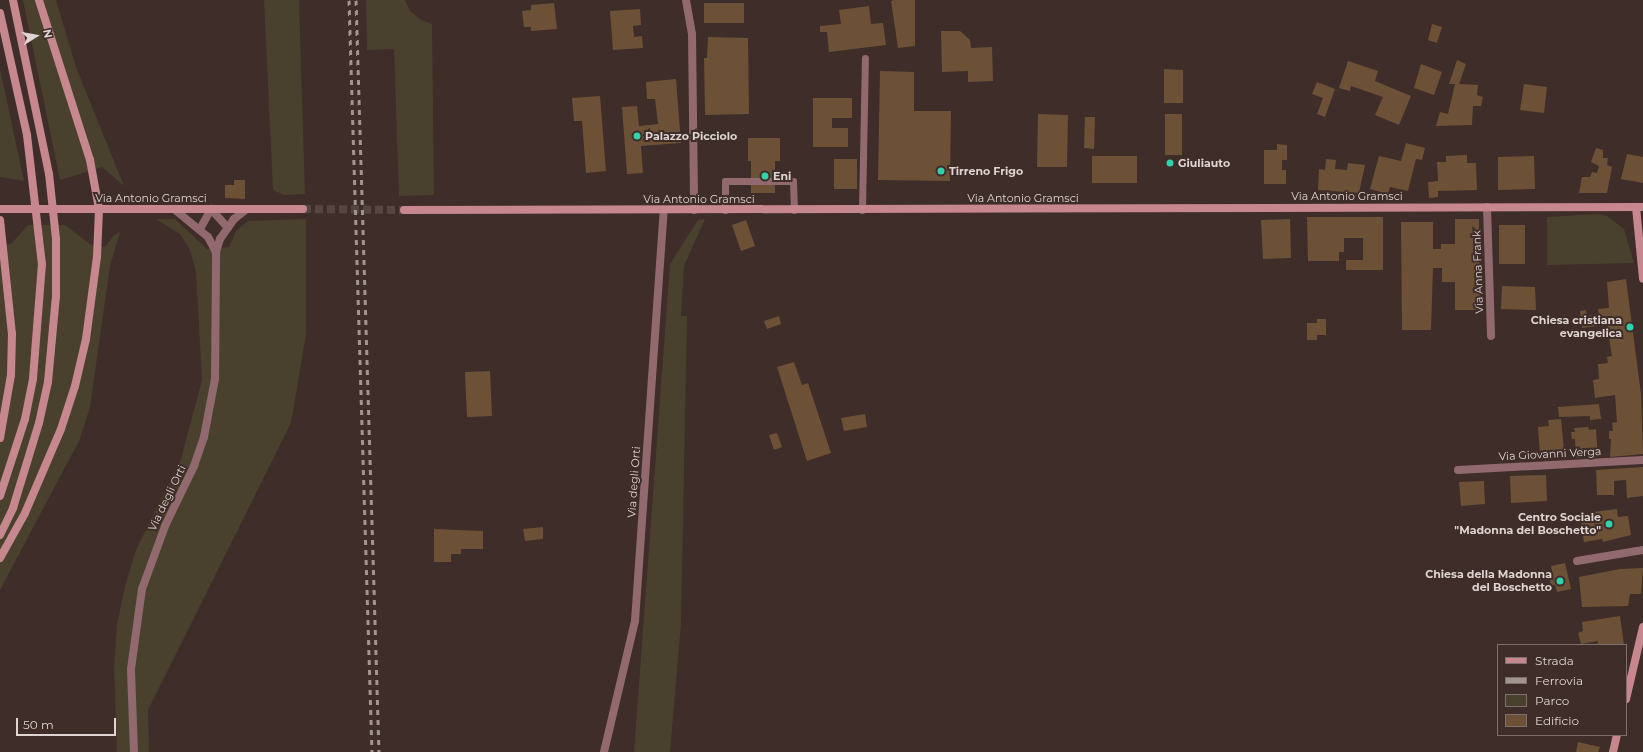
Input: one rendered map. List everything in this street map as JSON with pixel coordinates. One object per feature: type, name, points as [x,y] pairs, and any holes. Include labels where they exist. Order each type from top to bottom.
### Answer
[{"type":"main road","points":[[0,535],[26,468],[48,382],[56,296],[56,239],[49,174],[13,0]]},
{"type":"main road","points":[[0,558],[44,474],[75,386],[92,296],[99,209],[90,160],[39,0]]},
{"type":"main road","points":[[0,13],[34,176],[41,240],[41,296],[33,379],[25,420],[0,496]]},
{"type":"main road","name":"Via Antonio Gramsci","points":[[404,210],[862,210],[1487,206],[1640,207]]},
{"type":"main road","points":[[1640,207],[1643,279]]},
{"type":"main road","name":"Via Antonio Gramsci","points":[[0,209],[302,209]]},
{"type":"main road","points":[[0,220],[10,295],[12,334],[10,375],[0,438]]},
{"type":"main road","points":[[1627,695],[1643,627]]},
{"type":"main road","points":[[1613,752],[1617,736]]},
{"type":"street","points":[[686,0],[692,34],[694,210]]},
{"type":"street","name":"Via Anna Frank","points":[[1487,206],[1491,336]]},
{"type":"street","points":[[174,208],[208,237],[216,252]]},
{"type":"street","points":[[200,229],[211,209],[228,228]]},
{"type":"street","name":"Via degli Orti","points":[[134,752],[131,669],[142,589],[164,526],[194,466],[211,407],[215,379],[216,252],[234,219],[247,209]]},
{"type":"street","name":"Via degli Orti","points":[[604,752],[636,621],[664,210]]},
{"type":"street","name":"Via Giovanni Verga","points":[[1458,470],[1643,460]]},
{"type":"street","points":[[1577,561],[1643,550]]},
{"type":"lane","points":[[862,210],[865,58]]},
{"type":"lane","points":[[725,210],[725,181],[793,180],[794,210]]},
{"type":"green space","points":[[23,0],[56,0],[76,67],[124,186],[102,167],[60,180]]},
{"type":"green space","points":[[264,0],[299,0],[305,194],[284,195],[273,190]]},
{"type":"green space","points":[[366,0],[405,0],[410,11],[421,20],[432,24],[434,195],[399,196],[394,49],[367,50]]},
{"type":"green space","points":[[0,69],[24,181],[0,177]]},
{"type":"green space","points":[[1598,214],[1607,216],[1624,229],[1634,263],[1547,265],[1547,217]]},
{"type":"green space","points":[[156,219],[175,219],[207,249],[229,247],[236,231],[248,221],[306,219],[306,334],[291,423],[148,710],[149,752],[117,752],[114,667],[117,625],[125,586],[136,550],[181,459],[202,380],[196,272],[190,250],[180,234]]},
{"type":"green space","points":[[705,219],[684,266],[681,316],[687,316],[681,623],[670,752],[634,752],[670,264],[698,220]]},
{"type":"green space","points":[[28,225],[65,225],[91,245],[105,247],[114,235],[120,232],[110,266],[90,407],[80,439],[0,590],[0,245],[11,244]]},
{"type":"building","points":[[915,0],[915,46],[898,48],[891,1]]},
{"type":"building","points":[[554,3],[557,29],[531,31],[531,27],[524,27],[522,11],[531,10],[531,5]]},
{"type":"building","points":[[704,3],[744,3],[744,23],[704,23]]},
{"type":"building","points":[[869,6],[871,24],[883,23],[886,45],[829,52],[827,32],[820,32],[820,26],[841,24],[839,10]]},
{"type":"building","points":[[640,9],[641,25],[633,26],[634,37],[642,36],[643,48],[613,50],[610,11]]},
{"type":"building","points":[[1432,24],[1442,27],[1437,43],[1428,40]]},
{"type":"building","points":[[941,31],[960,31],[970,40],[971,48],[992,47],[993,81],[968,82],[968,71],[942,72]]},
{"type":"building","points":[[708,37],[748,38],[749,114],[705,115],[704,58],[707,58]]},
{"type":"building","points":[[1457,60],[1466,64],[1459,84],[1478,85],[1477,95],[1483,97],[1481,106],[1473,106],[1472,125],[1436,126],[1440,112],[1448,114],[1455,84],[1449,84]]},
{"type":"building","points":[[1348,61],[1378,71],[1375,81],[1411,96],[1399,125],[1375,115],[1383,97],[1351,86],[1350,91],[1339,88]]},
{"type":"building","points":[[1421,64],[1442,72],[1434,95],[1414,88]]},
{"type":"building","points":[[1164,69],[1183,70],[1183,103],[1164,103]]},
{"type":"building","points":[[880,71],[914,72],[914,111],[951,111],[950,181],[878,180]]},
{"type":"building","points":[[676,79],[681,143],[641,146],[643,173],[627,174],[622,107],[637,106],[639,126],[658,124],[655,99],[647,99],[646,82]]},
{"type":"building","points":[[1317,82],[1335,89],[1325,117],[1317,114],[1323,98],[1312,94]]},
{"type":"building","points":[[1524,84],[1547,87],[1544,113],[1520,110]]},
{"type":"building","points":[[600,96],[606,171],[586,173],[582,121],[574,121],[572,98]]},
{"type":"building","points":[[813,98],[852,98],[852,118],[832,118],[832,128],[848,128],[848,147],[813,147]]},
{"type":"building","points":[[1038,114],[1068,115],[1067,167],[1037,167]]},
{"type":"building","points":[[1165,114],[1182,114],[1182,155],[1165,155]]},
{"type":"building","points":[[1085,117],[1095,117],[1094,149],[1084,148]]},
{"type":"building","points":[[748,138],[780,138],[780,161],[775,161],[775,193],[751,193],[751,161],[748,161]]},
{"type":"building","points":[[1406,143],[1425,148],[1422,160],[1416,159],[1408,191],[1390,187],[1388,194],[1370,189],[1379,156],[1401,161]]},
{"type":"building","points":[[1277,144],[1287,145],[1287,160],[1282,160],[1282,170],[1286,170],[1286,184],[1264,184],[1264,150],[1277,150]]},
{"type":"building","points":[[1596,148],[1603,150],[1603,158],[1608,158],[1607,165],[1612,167],[1607,193],[1579,193],[1582,177],[1590,177],[1592,172],[1597,173],[1599,166],[1591,162]]},
{"type":"building","points":[[1627,154],[1643,157],[1643,183],[1621,179]]},
{"type":"building","points":[[1467,155],[1467,163],[1476,163],[1477,190],[1438,191],[1438,197],[1429,198],[1428,182],[1438,181],[1437,162],[1446,162],[1446,156]]},
{"type":"building","points":[[1092,156],[1137,156],[1137,183],[1092,183]]},
{"type":"building","points":[[1534,156],[1535,189],[1498,190],[1498,157]]},
{"type":"building","points":[[834,159],[857,159],[857,189],[834,189]]},
{"type":"building","points":[[1326,159],[1336,160],[1335,169],[1347,170],[1348,163],[1365,165],[1359,193],[1318,190],[1319,169],[1325,170]]},
{"type":"building","points":[[234,180],[245,180],[245,199],[225,198],[225,185],[234,185]]},
{"type":"building","points":[[1307,217],[1383,217],[1383,270],[1346,270],[1346,260],[1363,260],[1363,238],[1344,238],[1344,252],[1339,252],[1339,261],[1308,261]]},
{"type":"building","points":[[1290,219],[1291,258],[1263,259],[1261,220]]},
{"type":"building","points":[[1455,219],[1479,219],[1480,310],[1455,310],[1455,282],[1442,282],[1442,268],[1433,268],[1431,330],[1402,330],[1401,222],[1433,222],[1433,249],[1441,249],[1441,244],[1455,244]]},
{"type":"building","points":[[746,220],[755,246],[741,251],[732,225]]},
{"type":"building","points":[[1499,225],[1525,225],[1525,264],[1499,264]]},
{"type":"building","points":[[1626,279],[1641,394],[1643,454],[1610,457],[1611,439],[1609,439],[1609,431],[1613,431],[1612,423],[1617,422],[1615,395],[1595,398],[1593,380],[1599,379],[1598,364],[1608,363],[1607,357],[1612,356],[1607,325],[1582,328],[1580,311],[1586,310],[1587,316],[1599,314],[1598,309],[1609,308],[1607,282]]},
{"type":"building","points":[[1502,286],[1535,287],[1536,310],[1501,309]]},
{"type":"building","points":[[779,316],[781,324],[767,329],[764,321]]},
{"type":"building","points":[[1317,319],[1326,319],[1326,335],[1317,335],[1317,340],[1307,340],[1307,323],[1317,323]]},
{"type":"building","points":[[794,362],[802,385],[808,383],[831,453],[807,461],[777,367]]},
{"type":"building","points":[[490,371],[492,416],[467,417],[465,372]]},
{"type":"building","points":[[1599,404],[1601,419],[1590,420],[1590,416],[1559,417],[1558,407]]},
{"type":"building","points":[[865,414],[867,427],[844,431],[841,418]]},
{"type":"building","points":[[1561,419],[1564,450],[1540,455],[1538,427],[1549,426],[1548,420]]},
{"type":"building","points":[[1588,427],[1589,430],[1596,429],[1598,457],[1576,458],[1575,439],[1572,439],[1571,432],[1575,432],[1574,428]]},
{"type":"building","points":[[777,433],[782,447],[774,450],[769,435]]},
{"type":"building","points":[[1643,467],[1643,496],[1627,498],[1626,480],[1614,481],[1614,495],[1597,495],[1596,470]]},
{"type":"building","points":[[1546,475],[1547,501],[1511,503],[1510,476]]},
{"type":"building","points":[[1484,481],[1485,504],[1461,506],[1459,482]]},
{"type":"building","points":[[1617,509],[1618,517],[1628,516],[1631,535],[1603,542],[1602,539],[1584,542],[1581,521],[1594,519],[1593,512]]},
{"type":"building","points":[[543,527],[543,539],[525,541],[523,529]]},
{"type":"building","points":[[434,529],[483,531],[483,549],[461,549],[461,554],[451,554],[451,562],[434,562]]},
{"type":"building","name":"Chiesa della Madonna del Boschetto","points":[[1565,563],[1571,589],[1557,592],[1555,585],[1551,586],[1549,577],[1553,576],[1551,566]]},
{"type":"building","points":[[1643,568],[1641,594],[1630,594],[1628,606],[1582,607],[1579,577],[1620,569]]},
{"type":"building","points":[[1620,616],[1624,644],[1597,644],[1598,641],[1581,644],[1578,633],[1583,631],[1582,622]]},
{"type":"building","points":[[1578,742],[1600,747],[1598,752],[1576,752]]},
{"type":"tunnel","points":[[303,209],[404,210]]},
{"type":"railway","points":[[349,0],[372,752]]},
{"type":"railway","points":[[356,0],[379,752]]},
{"type":"place","name":"Palazzo Picciolo","points":[[637,136]]},
{"type":"place","name":"Giuliauto","points":[[1170,163]]},
{"type":"place","name":"Tirreno Frigo","points":[[941,171]]},
{"type":"place","name":"Eni","points":[[765,176]]},
{"type":"place","name":"Chiesa cristiana evangelica","points":[[1630,327]]},
{"type":"place","name":"Centro Sociale \"Madonna del Boschetto\"","points":[[1609,524]]},
{"type":"place","name":"Chiesa della Madonna del Boschetto","points":[[1560,581]]}]
